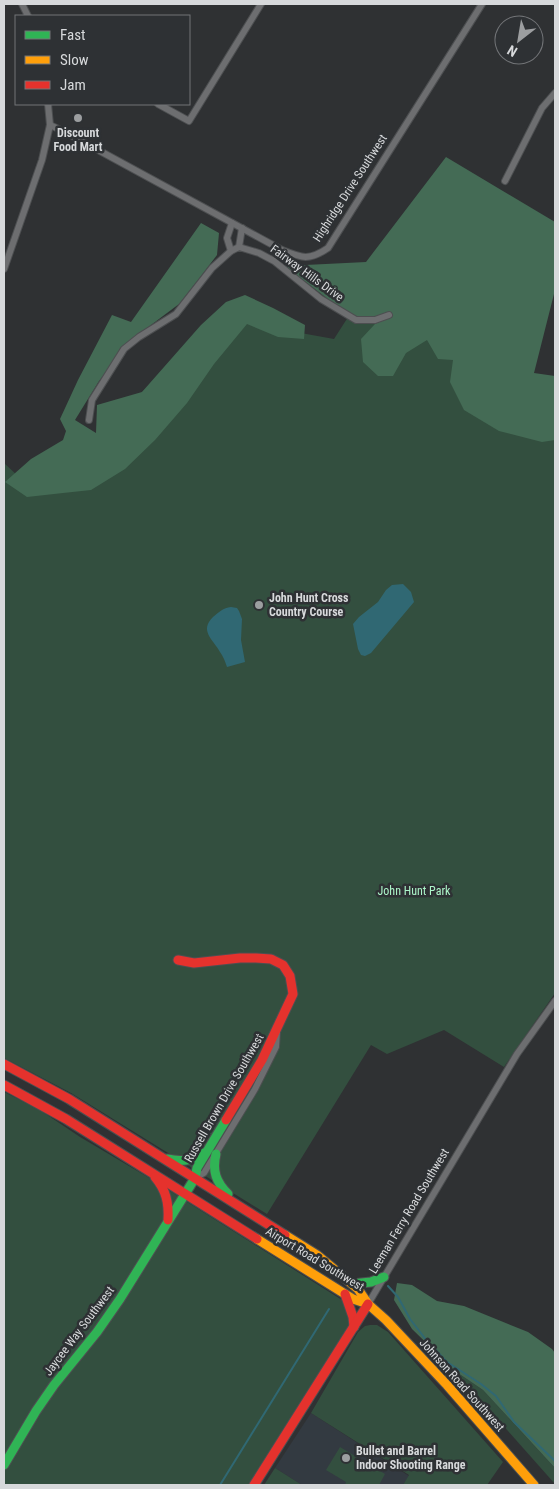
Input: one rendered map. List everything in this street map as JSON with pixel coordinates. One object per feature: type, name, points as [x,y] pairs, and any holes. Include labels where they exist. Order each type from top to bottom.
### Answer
[{"type":"street","points":[[160,105],[189,120],[261,4]]},
{"type":"street","name":"Highridge Drive Southwest","points":[[50,125],[282,250],[300,258],[315,257],[328,248],[482,4]]},
{"type":"street","points":[[505,181],[542,108],[555,93]]},
{"type":"street","points":[[4,269],[42,160],[50,125],[48,105]]},
{"type":"street","points":[[231,251],[227,238],[232,223]]},
{"type":"street","points":[[89,420],[92,400],[124,349],[139,337],[176,314],[212,268],[231,251],[239,247],[242,228]]},
{"type":"street","name":"Fairway Hills Drive","points":[[239,247],[259,253],[274,262],[320,299],[356,320],[375,320],[389,315]]},
{"type":"street","name":"Russell Brown Drive Southwest","points":[[178,960],[195,963],[260,956],[285,967],[291,977],[293,986],[293,994],[278,1030],[212,1152],[197,1168],[190,1186]]},
{"type":"street","name":"Leeman Ferry Road Southwest","points":[[254,1485],[354,1327],[517,1054],[555,1001]]},
{"type":"street","name":"Airport Road Southwest","points":[[4,1064],[69,1099],[156,1154],[190,1186],[345,1294],[368,1304]]},
{"type":"street","name":"Airport Road Southwest","points":[[4,1085],[66,1119],[148,1169],[238,1205],[317,1255],[358,1289],[368,1304]]},
{"type":"street","points":[[156,1154],[179,1161],[188,1161],[212,1152],[215,1179],[219,1186],[238,1205]]},
{"type":"street","points":[[148,1169],[164,1189],[168,1199],[168,1221]]},
{"type":"street","name":"Jaycee Way Southwest","points":[[4,1465],[36,1411],[111,1312],[190,1186]]},
{"type":"street","points":[[352,1284],[372,1282],[384,1277]]},
{"type":"street","points":[[345,1294],[351,1310],[354,1327]]},
{"type":"street","name":"Johnson Road Southwest","points":[[368,1304],[386,1320],[447,1385],[534,1485]]},
{"type":"shaded area","points":[[311,1413],[409,1476],[403,1485],[302,1485],[275,1468]]},
{"type":"green space","points":[[446,157],[555,222],[555,290],[534,373],[555,376],[555,440],[542,442],[499,431],[464,410],[450,382],[453,360],[438,359],[427,340],[406,353],[393,376],[378,376],[363,362],[361,339],[375,324],[381,321],[359,323],[285,266],[366,262]]},
{"type":"green space","points":[[201,223],[219,233],[217,255],[179,304],[139,334],[122,352],[99,381],[75,420],[96,433],[97,405],[142,392],[201,325],[226,302],[245,295],[305,325],[304,339],[278,337],[247,324],[214,364],[187,403],[155,440],[125,469],[91,490],[27,497],[5,482],[31,459],[63,440],[66,431],[60,419],[112,315],[131,322]]},
{"type":"green space","name":"John Hunt Park","points":[[359,300],[448,338],[555,420],[555,993],[504,1067],[444,1030],[387,1054],[371,1045],[267,1214],[71,1093],[4,1058],[4,463],[33,490],[223,319],[334,339]]},
{"type":"green space","points":[[4,1092],[37,1108],[344,1303],[349,1317],[349,1328],[254,1485],[4,1485]]},
{"type":"green space","points":[[397,1283],[412,1285],[437,1301],[464,1306],[528,1332],[552,1349],[555,1353],[555,1468],[483,1390],[455,1371],[412,1329],[394,1300]]},
{"type":"green space","points":[[377,1325],[388,1332],[503,1462],[487,1485],[403,1485],[409,1475],[311,1413],[358,1332],[365,1326]]},
{"type":"green space","points":[[455,1371],[483,1390],[555,1468],[555,1484]]},
{"type":"green space","name":"Bullet and Barrel Indoor Shooting Range","points":[[340,1447],[385,1474],[379,1485],[345,1485],[346,1482],[326,1470]]},
{"type":"green space","points":[[275,1468],[302,1485],[264,1485]]},
{"type":"water","points":[[403,584],[411,592],[414,602],[371,653],[365,656],[361,655],[353,624],[378,602],[392,585]]},
{"type":"water","points":[[231,607],[237,608],[242,619],[241,640],[245,662],[227,667],[207,631],[207,627],[217,613]]},
{"type":"waterway","points":[[388,1286],[398,1297],[410,1319],[427,1341],[447,1362],[496,1396],[514,1422],[555,1461]]},
{"type":"waterway","points":[[220,1485],[329,1309]]},
{"type":"traffic: fast","points":[[4,1465],[54,1385],[97,1332],[120,1299],[195,1178],[197,1168],[226,1120]]},
{"type":"traffic: fast","points":[[167,1159],[186,1160],[204,1153]]},
{"type":"traffic: fast","points":[[216,1154],[214,1166],[216,1176],[220,1185],[228,1194]]},
{"type":"traffic: fast","points":[[352,1284],[371,1282],[384,1277]]},
{"type":"traffic: slow","points":[[285,1235],[317,1255],[358,1289],[368,1304],[386,1320],[447,1385],[534,1485]]},
{"type":"traffic: slow","points":[[257,1239],[353,1299],[368,1304]]},
{"type":"traffic: jam","points":[[178,960],[194,963],[240,958],[271,959],[283,965],[290,976],[293,994],[262,1060],[226,1120]]},
{"type":"traffic: jam","points":[[4,1064],[69,1099],[285,1235]]},
{"type":"traffic: jam","points":[[4,1085],[66,1119],[257,1239]]},
{"type":"traffic: jam","points":[[155,1177],[166,1197],[168,1220]]},
{"type":"traffic: jam","points":[[345,1294],[353,1317],[354,1327]]},
{"type":"traffic: jam","points":[[254,1485],[368,1304]]},
{"type":"place","name":"Discount Food Mart","points":[[78,118]]},
{"type":"place","name":"John Hunt Cross Country Course","points":[[259,605]]},
{"type":"place","name":"Bullet and Barrel Indoor Shooting Range","points":[[346,1458]]}]
